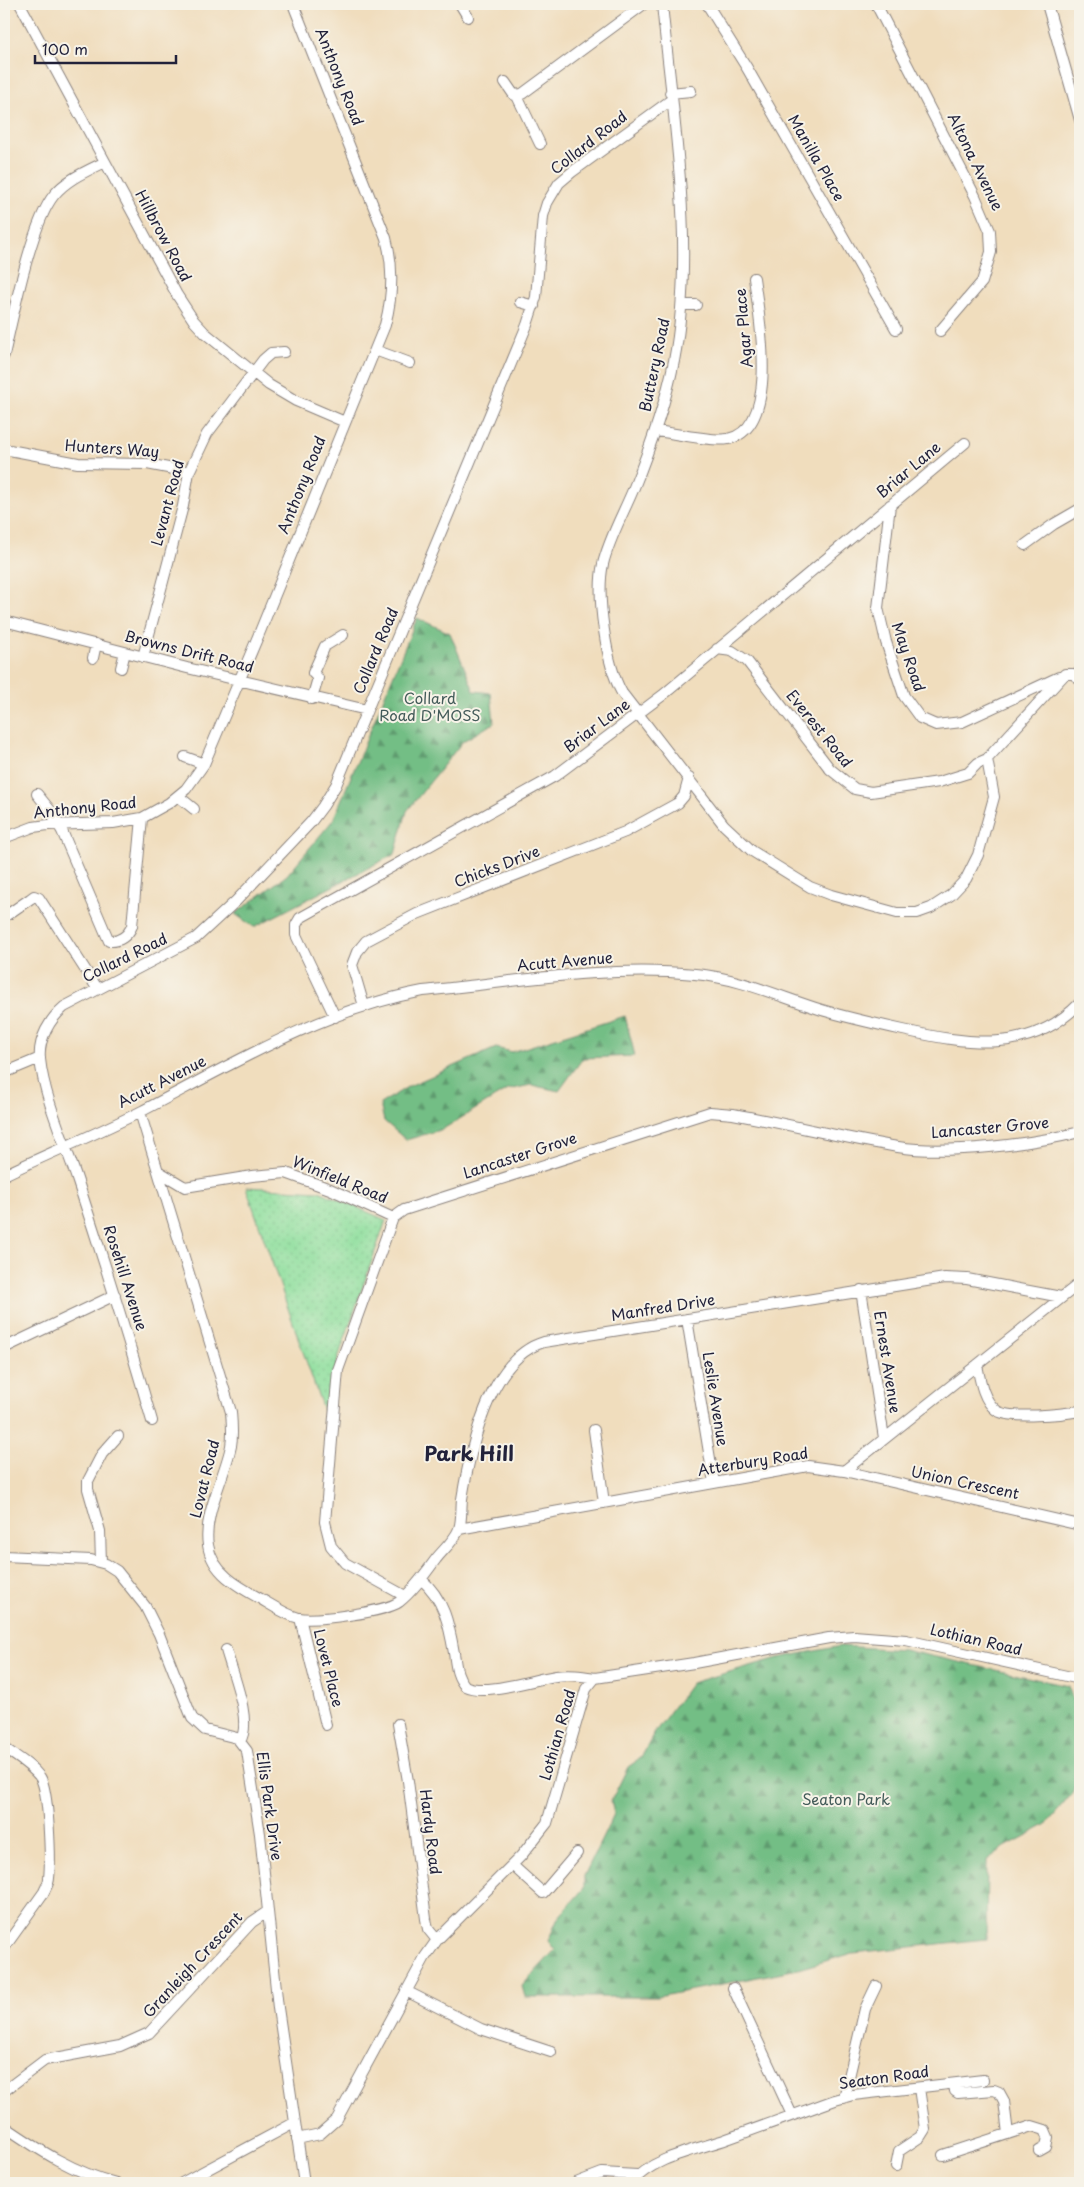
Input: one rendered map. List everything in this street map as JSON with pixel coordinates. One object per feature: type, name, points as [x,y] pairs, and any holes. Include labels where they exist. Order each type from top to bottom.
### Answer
[{"type":"street","name":"Hillbrow Road","points":[[20,4],[186,311],[205,333],[282,394],[344,422]]},
{"type":"street","name":"Anthony Road","points":[[4,838],[33,827],[58,824],[113,823],[142,818],[186,789],[204,764],[375,350],[390,308],[393,284],[390,253],[332,99],[293,4]]},
{"type":"street","points":[[460,4],[468,17]]},
{"type":"street","points":[[516,96],[522,94],[644,4]]},
{"type":"street","name":"Buttery Road","points":[[662,4],[684,255],[682,305],[667,396],[656,431],[609,547],[601,579],[611,667],[622,693],[724,826],[765,861],[810,886],[831,895],[907,914],[918,913],[941,903],[966,879],[978,855],[994,797],[987,759]]},
{"type":"street","name":"Manilla Place","points":[[707,4],[747,68],[896,329]]},
{"type":"street","name":"Altona Avenue","points":[[876,4],[980,204],[990,231],[991,252],[982,282],[940,331]]},
{"type":"street","points":[[1047,4],[1080,120]]},
{"type":"street","points":[[505,82],[516,96],[540,144]]},
{"type":"street","points":[[671,97],[691,91]]},
{"type":"street","name":"Collard Road","points":[[66,1146],[49,1096],[40,1058],[45,1032],[55,1015],[79,998],[196,938],[230,908],[299,835],[323,806],[336,784],[534,306],[538,285],[543,216],[547,202],[572,172],[671,97]]},
{"type":"street","points":[[4,355],[28,259],[45,208],[65,184],[106,162]]},
{"type":"street","name":"Agar Place","points":[[656,431],[723,440],[735,437],[748,427],[755,415],[763,367],[754,278]]},
{"type":"street","points":[[520,302],[534,306]]},
{"type":"street","points":[[682,305],[696,305]]},
{"type":"street","points":[[375,350],[410,363]]},
{"type":"street","name":"Levant Road","points":[[143,657],[184,506],[189,472],[207,434],[254,372],[268,355],[284,352]]},
{"type":"street","name":"Briar Lane","points":[[335,1016],[296,934],[296,924],[300,918],[533,791],[555,776],[638,713],[717,649],[965,443]]},
{"type":"street","name":"Hunters Way","points":[[4,449],[78,464],[148,464],[189,472]]},
{"type":"street","name":"May Road","points":[[890,506],[878,608],[886,642],[904,696],[920,718],[928,723],[944,726],[962,722],[1064,674]]},
{"type":"street","points":[[1025,545],[1054,524],[1080,509]]},
{"type":"street","name":"Browns Drift Road","points":[[4,621],[312,699],[367,710]]},
{"type":"street","points":[[312,699],[318,678],[313,673],[325,646],[344,635]]},
{"type":"street","points":[[93,658],[96,644]]},
{"type":"street","name":"Everest Road","points":[[717,649],[732,650],[747,661],[830,769],[855,789],[871,792],[948,780],[968,773],[978,763],[987,759],[1064,674]]},
{"type":"street","points":[[121,668],[126,652]]},
{"type":"street","points":[[1064,674],[1073,674],[1080,679]]},
{"type":"street","points":[[184,757],[204,764]]},
{"type":"street","name":"Chicks Drive","points":[[364,1006],[352,965],[357,952],[366,942],[417,914],[625,832],[678,802],[684,796],[689,778]]},
{"type":"street","points":[[36,794],[58,824],[106,937],[112,941],[128,934],[132,926],[142,818]]},
{"type":"street","points":[[178,796],[194,809]]},
{"type":"street","points":[[4,917],[30,899],[39,898],[97,988]]},
{"type":"street","name":"Acutt Avenue","points":[[4,1175],[140,1112],[250,1054],[335,1016],[388,997],[423,990],[566,976],[642,971],[696,974],[739,981],[822,1010],[884,1026],[937,1037],[983,1043],[1004,1042],[1035,1034],[1056,1024],[1080,1003]]},
{"type":"street","points":[[4,1073],[40,1058]]},
{"type":"street","name":"Lovat Road","points":[[140,1112],[231,1412],[231,1446],[207,1535],[210,1554],[222,1573],[234,1584],[288,1614],[300,1618],[337,1617],[365,1612],[391,1606],[405,1596]]},
{"type":"street","name":"Lancaster Grove","points":[[393,1218],[404,1210],[469,1188],[710,1112],[733,1114],[914,1149],[971,1148],[1036,1140],[1080,1132]]},
{"type":"street","name":"Rosehill Avenue","points":[[66,1146],[115,1295],[152,1421]]},
{"type":"street","name":"Winfield Road","points":[[158,1171],[185,1187],[252,1176],[286,1173],[330,1189],[393,1218]]},
{"type":"street","points":[[393,1218],[338,1370],[325,1522],[331,1546],[345,1563],[405,1596]]},
{"type":"street","name":"Manfred Drive","points":[[405,1596],[421,1579],[459,1529],[477,1427],[511,1364],[522,1352],[544,1342],[861,1290],[958,1278],[1061,1297]]},
{"type":"street","points":[[844,1471],[1080,1282]]},
{"type":"street","name":"Ernest Avenue","points":[[861,1290],[884,1438]]},
{"type":"street","points":[[4,1348],[115,1295]]},
{"type":"street","name":"Leslie Avenue","points":[[687,1319],[714,1483]]},
{"type":"street","points":[[977,1365],[984,1392],[992,1406],[1000,1413],[1046,1414],[1080,1411]]},
{"type":"street","points":[[594,1430],[604,1503]]},
{"type":"street","points":[[101,1562],[100,1531],[88,1489],[88,1481],[102,1454],[118,1436]]},
{"type":"street","name":"Atterbury Road","points":[[459,1529],[808,1466],[844,1471]]},
{"type":"street","name":"Union Crescent","points":[[844,1471],[1080,1525]]},
{"type":"street","name":"Ellis Park Drive","points":[[4,1556],[101,1562],[113,1567],[123,1576],[145,1606],[159,1634],[186,1707],[198,1725],[205,1730],[228,1735],[240,1740],[247,1751],[251,1769],[294,2123],[304,2183]]},
{"type":"street","points":[[421,1579],[434,1591],[445,1611],[456,1670],[465,1686],[476,1689],[495,1687],[570,1674],[595,1678]]},
{"type":"street","name":"Lovet Place","points":[[300,1618],[326,1725]]},
{"type":"street","name":"Lothian Road","points":[[297,2139],[320,2134],[337,2118],[425,1957],[437,1940],[512,1865],[547,1824],[586,1689],[595,1678],[694,1663],[829,1638],[854,1636],[897,1639],[1080,1679]]},
{"type":"street","points":[[226,1650],[244,1714],[245,1727],[240,1740]]},
{"type":"street","name":"Hardy Road","points":[[398,1724],[408,1781],[426,1919],[428,1929],[437,1940]]},
{"type":"street","points":[[4,1748],[31,1767],[43,1783],[47,1799],[50,1867],[48,1884],[44,1892],[4,1948]]},
{"type":"street","points":[[512,1865],[543,1893],[577,1853]]},
{"type":"street","name":"Granleigh Crescent","points":[[4,2091],[45,2060],[120,2046],[149,2033],[252,1922],[267,1912]]},
{"type":"street","points":[[844,2098],[864,2009],[876,1986]]},
{"type":"street","points":[[733,1988],[792,2115]]},
{"type":"street","points":[[406,1991],[481,2029],[551,2052]]},
{"type":"street","name":"Seaton Road","points":[[634,2179],[682,2154],[844,2098],[983,2080]]},
{"type":"street","points":[[954,2084],[955,2091],[958,2093],[994,2090],[999,2092],[1004,2101],[1008,2134]]},
{"type":"street","points":[[896,2166],[899,2151],[920,2137],[925,2129],[919,2088]]},
{"type":"street","points":[[182,2183],[294,2123]]},
{"type":"street","points":[[4,2126],[40,2150],[73,2168],[116,2183]]},
{"type":"street","points":[[943,2155],[1032,2126],[1040,2128],[1047,2133],[1049,2141],[1046,2147],[1039,2151]]},
{"type":"street","points":[[576,2183],[602,2173],[634,2179]]},
{"type":"green space","name":"Collard Road D'MOSS","points":[[417,618],[450,633],[474,691],[491,693],[494,723],[463,741],[407,811],[395,854],[254,927],[235,914],[287,875],[333,820]]},
{"type":"green space","points":[[625,1016],[635,1056],[583,1058],[559,1091],[531,1085],[507,1090],[443,1129],[406,1140],[384,1121],[380,1104],[409,1086],[496,1048],[512,1052]]},
{"type":"green space","points":[[246,1187],[319,1191],[386,1220],[338,1358],[327,1421]]},
{"type":"green space","name":"Seaton Park","points":[[841,1646],[904,1650],[1068,1686],[1080,1719],[1080,1776],[1071,1795],[1046,1825],[1005,1847],[987,1860],[986,1939],[853,1953],[798,1969],[657,1997],[525,1997],[522,1986],[555,1950],[548,1941],[558,1918],[584,1888],[584,1876],[614,1814],[611,1801],[628,1767],[641,1758],[655,1732],[691,1683],[778,1658]]},
{"type":"district","name":"Park Hill","points":[[469,1454]]}]
